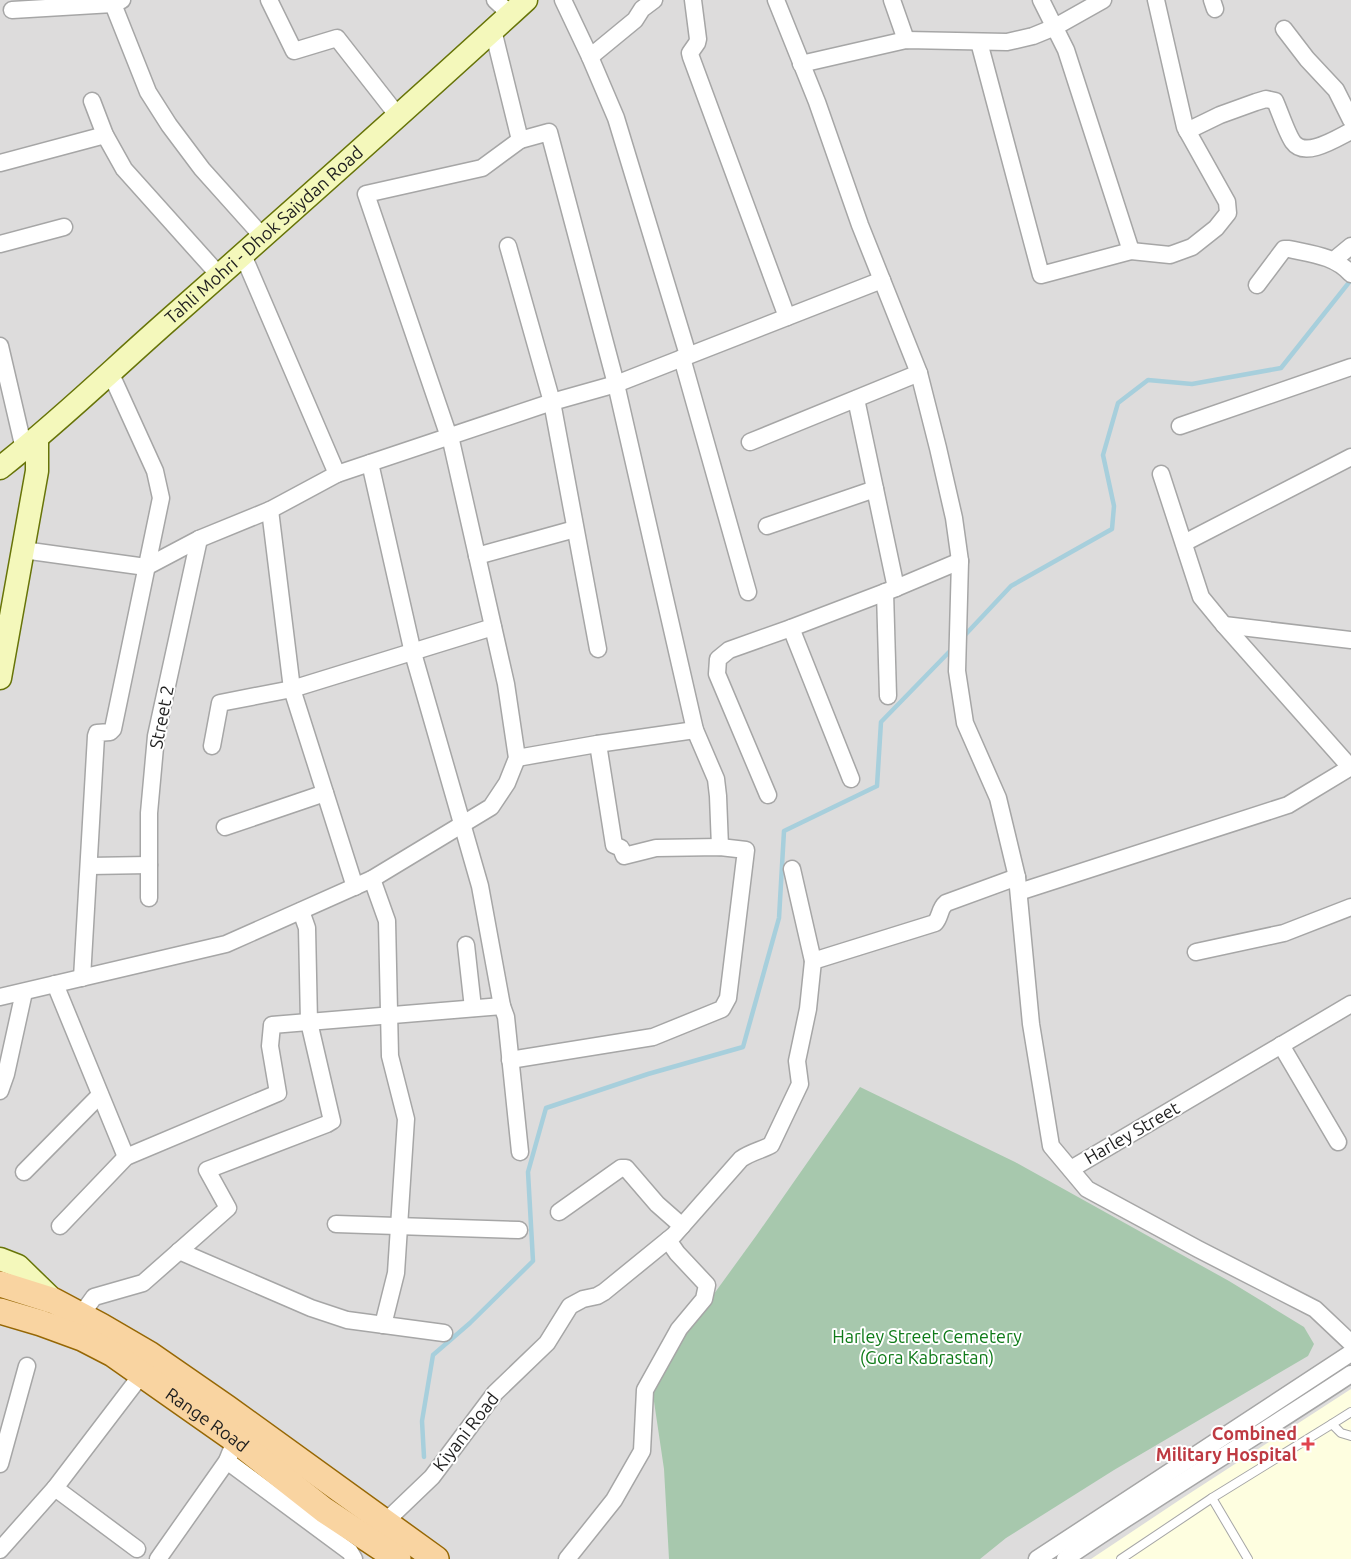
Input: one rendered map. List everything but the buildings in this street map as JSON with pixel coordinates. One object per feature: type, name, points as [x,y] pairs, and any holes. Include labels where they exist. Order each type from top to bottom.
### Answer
[{"type":"main road","points":[[0,1284],[54,1301],[149,1354],[436,1559]]},
{"type":"main road","name":"Range Road","points":[[0,1311],[82,1338],[113,1354],[142,1374],[231,1450],[398,1559]]},
{"type":"street","points":[[269,0],[294,51],[337,38],[398,116]]},
{"type":"street","points":[[563,0],[616,118],[685,357],[748,592]]},
{"type":"street","points":[[590,57],[634,20],[642,9],[654,0]]},
{"type":"street","points":[[693,0],[698,39],[690,53],[691,57],[787,317]]},
{"type":"street","points":[[776,0],[817,102],[860,225],[919,373],[938,448],[954,518],[960,561],[957,671],[965,723],[998,798],[1018,884],[1031,1024],[1051,1146],[1071,1168]]},
{"type":"street","points":[[892,0],[906,40]]},
{"type":"street","points":[[1041,0],[1066,50],[1131,251]]},
{"type":"street","points":[[801,64],[906,40],[1006,42],[1033,36],[1055,27],[1102,0]]},
{"type":"street","points":[[979,42],[1040,275],[1131,251],[1170,255],[1192,248],[1216,228],[1228,213],[1227,202],[1185,127],[1156,0]]},
{"type":"street","points":[[12,10],[118,2],[148,92],[169,125],[202,169],[263,237]]},
{"type":"street","name":"Tahli Mohri - Dhok Saiydan Road","points":[[0,468],[30,444],[398,116],[492,30],[511,5]]},
{"type":"street","points":[[1284,29],[1307,59],[1336,90],[1351,120]]},
{"type":"street","points":[[492,30],[520,140]]},
{"type":"street","points":[[1187,131],[1220,114],[1266,99],[1275,101],[1293,142],[1300,148],[1312,149],[1351,131]]},
{"type":"street","points":[[92,101],[105,135],[124,169],[219,275]]},
{"type":"street","points":[[0,997],[226,944],[372,879],[491,807],[508,783],[517,758],[506,684],[450,436],[366,194],[482,168],[520,140],[550,132],[616,384],[695,730],[716,780],[720,847]]},
{"type":"street","points":[[0,163],[105,135]]},
{"type":"street","points":[[0,244],[64,227]]},
{"type":"street","points":[[508,246],[552,402],[598,649]]},
{"type":"street","points":[[1257,285],[1284,249],[1343,267],[1351,246]]},
{"type":"street","points":[[243,255],[337,474]]},
{"type":"street","points":[[22,550],[146,567],[199,539],[270,510],[337,474],[552,402],[616,384],[882,280]]},
{"type":"street","points":[[0,346],[37,471],[0,678]]},
{"type":"street","points":[[1180,426],[1351,367]]},
{"type":"street","points":[[82,978],[96,736],[98,733],[110,732],[112,729],[161,498],[155,471],[110,372]]},
{"type":"street","points":[[750,442],[919,373]]},
{"type":"street","points":[[856,399],[875,489],[890,590],[888,696]]},
{"type":"street","points":[[1184,543],[1351,457]]},
{"type":"street","points":[[370,463],[413,653],[480,886],[502,1006],[506,1017],[520,1152]]},
{"type":"street","points":[[813,961],[935,923],[940,918],[942,907],[946,903],[1018,884],[1288,805],[1350,767],[1201,597],[1161,474]]},
{"type":"street","points":[[767,526],[875,489]]},
{"type":"street","points":[[270,510],[292,689],[355,887]]},
{"type":"street","points":[[477,556],[575,529]]},
{"type":"street","name":"Street 2","points":[[149,898],[149,813],[156,736],[199,539]]},
{"type":"street","points":[[768,795],[717,674],[718,659],[729,650],[890,590],[960,561]]},
{"type":"street","points":[[1224,625],[1351,640]]},
{"type":"street","points":[[212,746],[220,703],[292,689],[493,627]]},
{"type":"street","points":[[791,628],[851,779]]},
{"type":"street","points":[[517,758],[695,730]]},
{"type":"street","points":[[510,1060],[653,1037],[722,1009],[728,998],[746,850],[720,847],[656,848],[624,856],[621,848],[614,845],[598,744]]},
{"type":"street","points":[[225,827],[325,793]]},
{"type":"street","points":[[89,866],[149,866]]},
{"type":"street","name":"Kiyani Road","points":[[385,1522],[432,1477],[495,1393],[547,1343],[570,1306],[604,1292],[668,1240],[741,1159],[748,1154],[772,1145],[800,1084],[797,1061],[808,1009],[813,961],[792,870]]},
{"type":"street","points":[[372,879],[387,921],[390,1056],[406,1119],[396,1273],[383,1325]]},
{"type":"street","points":[[1196,952],[1284,933],[1351,907]]},
{"type":"street","points":[[81,1315],[94,1297],[143,1283],[228,1208],[207,1170],[327,1124],[332,1120],[309,1022],[306,928],[301,911]]},
{"type":"street","points":[[466,945],[472,1008]]},
{"type":"street","points":[[56,984],[126,1157]]},
{"type":"street","points":[[0,1092],[6,1074],[24,992]]},
{"type":"street","name":"Harley Street","points":[[1351,1004],[1071,1168],[1087,1189],[1315,1309],[1351,1343]]},
{"type":"street","points":[[60,1226],[126,1157],[278,1093],[270,1046],[272,1025],[502,1006]]},
{"type":"street","points":[[1281,1045],[1338,1142]]},
{"type":"street","points":[[24,1172],[100,1095]]},
{"type":"street","points":[[559,1212],[621,1168],[626,1168],[658,1204],[682,1226]]},
{"type":"street","points":[[336,1224],[519,1230]]},
{"type":"street","points":[[567,1559],[614,1500],[642,1451],[645,1390],[678,1329],[704,1299],[707,1285],[677,1253],[668,1240]]},
{"type":"street","points":[[179,1251],[311,1308],[347,1320],[444,1333]]},
{"type":"street","points":[[0,1259],[18,1266],[54,1301]]},
{"type":"street","points":[[1037,1559],[1351,1353]]},
{"type":"street","points":[[0,1464],[27,1366]]},
{"type":"street","points":[[0,1550],[55,1488],[142,1374]]},
{"type":"street","points":[[1065,1559],[1189,1477],[1351,1374]]},
{"type":"street","points":[[158,1559],[231,1450],[350,1552],[354,1559]]},
{"type":"street","points":[[55,1488],[137,1549]]},
{"type":"lane","points":[[1121,1559],[1212,1498],[1351,1412]]},
{"type":"lane","points":[[1332,1424],[1341,1433],[1351,1436]]},
{"type":"lane","points":[[1212,1498],[1248,1559]]},
{"type":"shaded area","points":[[0,0],[1351,0],[1351,1559],[0,1559]]},
{"type":"shaded area","name":"Combined Military Hospital","points":[[1351,1389],[1351,1559],[1091,1559],[1181,1499]]},
{"type":"green space","name":"Harley Street Cemetery (Gora Kabrastan)","points":[[860,1087],[1015,1162],[1229,1281],[1304,1327],[1314,1344],[1308,1356],[1114,1470],[1006,1538],[980,1559],[669,1559],[664,1469],[652,1388],[666,1360],[756,1236]]},
{"type":"waterway","points":[[965,635],[1011,586],[1112,529],[1114,506],[1103,455],[1118,403],[1148,380],[1192,384],[1281,368],[1351,280]]},
{"type":"waterway","points":[[424,1457],[422,1421],[433,1355],[470,1323],[533,1261],[528,1172],[546,1108],[648,1074],[743,1047],[779,918],[784,831],[877,786],[881,722],[952,649]]},
{"type":"place","name":"Combined Military Hospital","points":[[1308,1444]]}]
